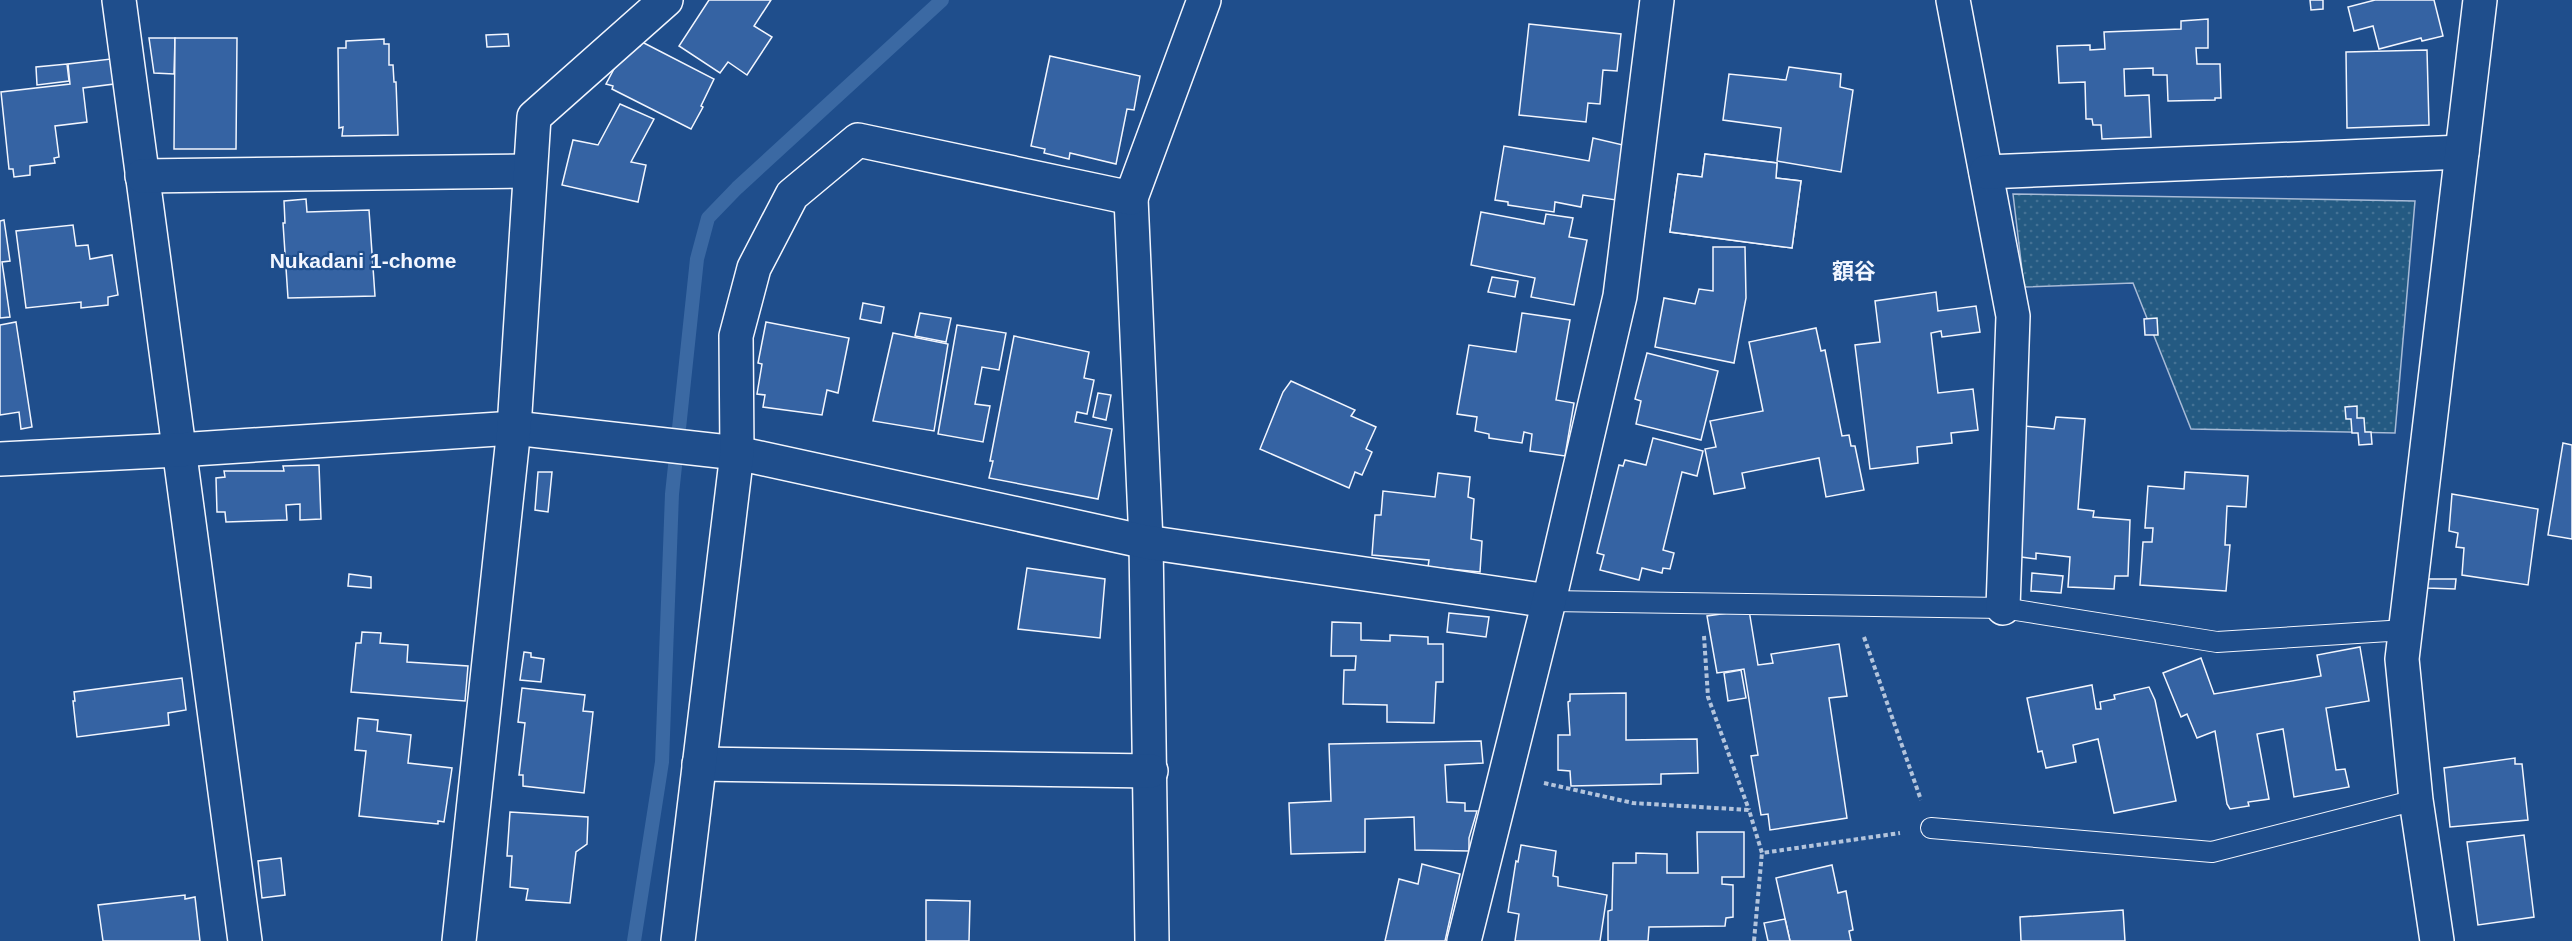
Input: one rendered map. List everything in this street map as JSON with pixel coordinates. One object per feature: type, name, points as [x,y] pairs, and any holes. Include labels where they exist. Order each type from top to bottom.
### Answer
[{"type":"street","points":[[119,0],[245,941]]},
{"type":"street","points":[[459,941],[514,428],[534,117],[666,0]]},
{"type":"street","points":[[1152,941],[1146,542],[1131,198],[1204,0]]},
{"type":"street","points":[[1464,941],[1549,601],[1620,296],[1658,0]]},
{"type":"street","points":[[1953,0],[2013,316],[2003,608]]},
{"type":"street","points":[[2437,941],[2416,800],[2402,659],[2480,0]]},
{"type":"street","points":[[678,941],[699,764],[736,336],[754,268],[792,195],[858,140],[1131,198]]},
{"type":"street","points":[[1986,172],[2462,153]]},
{"type":"street","points":[[142,176],[530,171]]},
{"type":"street","points":[[0,459],[514,428],[725,451],[1146,542],[1549,601]]},
{"type":"street","points":[[699,764],[1151,771]]},
{"type":"lane","points":[[1549,601],[2003,608],[2217,642],[2404,630]]},
{"type":"lane","points":[[1931,828],[2212,852],[2416,800]]},
{"type":"path","points":[[1702,603],[1708,697],[1762,853],[1754,941]]},
{"type":"path","points":[[1762,853],[1931,828],[1853,606]]},
{"type":"path","points":[[1505,774],[1633,803],[1749,810]]},
{"type":"shaded area","points":[[2013,194],[2415,201],[2395,433],[2191,429],[2133,283],[2024,287]]},
{"type":"building","points":[[709,0],[771,0],[754,26],[772,37],[747,75],[728,62],[720,73],[679,46]]},
{"type":"building","points":[[2310,0],[2323,0],[2323,9],[2311,10]]},
{"type":"building","points":[[2375,0],[2434,0],[2443,36],[2422,41],[2421,38],[2379,49],[2373,26],[2354,31],[2348,7]]},
{"type":"building","points":[[2208,19],[2208,48],[2196,48],[2197,64],[2220,64],[2221,98],[2168,101],[2167,75],[2153,75],[2153,68],[2124,69],[2125,96],[2149,95],[2151,137],[2102,139],[2101,125],[2093,125],[2092,119],[2086,119],[2085,82],[2059,83],[2057,46],[2090,45],[2090,50],[2105,49],[2104,32],[2181,29],[2181,21]]},
{"type":"building","points":[[1529,24],[1621,34],[1617,71],[1603,70],[1600,104],[1588,103],[1586,122],[1519,115]]},
{"type":"building","points":[[508,34],[509,46],[487,47],[486,35]]},
{"type":"building","points":[[149,38],[175,38],[174,74],[154,73]]},
{"type":"building","points":[[175,38],[237,38],[236,149],[174,149]]},
{"type":"building","points":[[384,39],[384,44],[389,44],[389,65],[393,65],[394,82],[396,82],[398,135],[342,136],[343,127],[339,128],[338,48],[346,48],[346,41]]},
{"type":"building","points":[[642,42],[714,79],[691,129],[606,84],[623,52],[634,43],[640,46]]},
{"type":"building","points":[[2427,50],[2429,125],[2347,128],[2346,52]]},
{"type":"building","points":[[1050,56],[1140,76],[1134,110],[1127,109],[1116,164],[1070,153],[1069,159],[1044,153],[1045,149],[1031,146]]},
{"type":"building","points":[[111,59],[114,84],[83,88],[87,122],[55,126],[59,157],[54,158],[55,163],[30,166],[30,175],[14,177],[13,169],[9,169],[1,92],[70,84],[68,64]]},
{"type":"building","points":[[67,64],[69,81],[37,85],[36,67]]},
{"type":"building","points":[[1789,67],[1841,74],[1840,87],[1853,90],[1841,172],[1777,161],[1781,128],[1723,120],[1729,74],[1786,80]]},
{"type":"building","points":[[620,104],[654,119],[631,162],[646,165],[638,202],[562,185],[573,140],[598,145]]},
{"type":"building","points":[[1593,138],[1623,145],[1616,200],[1583,195],[1581,207],[1555,202],[1554,212],[1508,205],[1508,202],[1495,200],[1504,146],[1589,161]]},
{"type":"building","points":[[1705,154],[1777,163],[1776,178],[1801,181],[1792,248],[1670,232],[1678,174],[1702,177]]},
{"type":"building","points":[[1705,154],[1777,163],[1776,178],[1801,181],[1792,248],[1670,232],[1678,174],[1702,177]]},
{"type":"building","points":[[306,199],[307,212],[369,210],[375,296],[288,298],[283,223],[285,223],[284,201]]},
{"type":"building","points":[[1481,212],[1544,224],[1546,214],[1573,218],[1569,237],[1587,240],[1574,305],[1531,297],[1535,278],[1471,265]]},
{"type":"building","points":[[4,220],[10,261],[2,262],[10,317],[0,318],[0,221]]},
{"type":"building","points":[[73,225],[76,246],[88,245],[90,259],[112,255],[118,295],[108,297],[108,305],[81,308],[81,302],[26,308],[16,231]]},
{"type":"building","points":[[1713,247],[1745,247],[1746,298],[1734,363],[1655,347],[1664,298],[1695,304],[1699,289],[1713,291]]},
{"type":"building","points":[[1492,277],[1518,281],[1515,297],[1488,292]]},
{"type":"building","points":[[1936,292],[1938,311],[1976,306],[1980,332],[1942,337],[1941,331],[1931,333],[1938,393],[1973,389],[1978,430],[1951,433],[1952,443],[1917,447],[1918,463],[1870,469],[1855,345],[1880,342],[1875,301]]},
{"type":"building","points":[[863,303],[884,307],[881,323],[860,319]]},
{"type":"building","points":[[920,313],[951,318],[946,342],[915,336]]},
{"type":"building","points":[[1522,313],[1570,320],[1556,400],[1574,403],[1565,456],[1530,451],[1532,434],[1524,432],[1522,443],[1489,438],[1489,434],[1475,431],[1477,417],[1457,414],[1469,345],[1516,352]]},
{"type":"building","points":[[2157,318],[2158,335],[2145,335],[2144,319]]},
{"type":"building","points":[[16,322],[32,427],[21,429],[19,412],[0,415],[0,325]]},
{"type":"building","points":[[766,322],[849,338],[838,393],[827,390],[822,415],[763,407],[765,395],[757,394],[762,364],[758,363]]},
{"type":"building","points":[[957,325],[1006,333],[999,370],[982,367],[975,404],[990,406],[983,442],[938,434]]},
{"type":"building","points":[[1816,328],[1821,351],[1825,350],[1842,436],[1849,435],[1851,446],[1855,446],[1864,490],[1826,497],[1819,458],[1742,473],[1745,488],[1714,494],[1705,449],[1716,447],[1710,421],[1763,411],[1749,342]]},
{"type":"building","points":[[893,333],[948,344],[934,431],[873,421]]},
{"type":"building","points":[[1014,336],[1089,352],[1084,378],[1094,380],[1087,414],[1077,412],[1075,422],[1112,429],[1098,499],[989,478],[993,461],[990,461]]},
{"type":"building","points":[[1647,353],[1718,371],[1701,440],[1636,424],[1641,401],[1635,399]]},
{"type":"building","points":[[1291,381],[1355,410],[1351,416],[1376,427],[1366,449],[1372,452],[1362,475],[1355,472],[1349,488],[1260,449],[1283,392]]},
{"type":"building","points":[[1098,393],[1111,395],[1106,420],[1093,417]]},
{"type":"building","points":[[2357,406],[2357,418],[2364,418],[2365,432],[2371,432],[2372,444],[2359,445],[2358,433],[2352,433],[2351,419],[2346,419],[2345,407]]},
{"type":"building","points":[[2056,417],[2085,419],[2078,509],[2094,511],[2093,517],[2130,520],[2128,576],[2115,576],[2114,589],[2068,587],[2070,557],[2036,553],[2036,559],[2014,556],[2025,426],[2054,429]]},
{"type":"building","points":[[1653,438],[1703,451],[1697,476],[1682,472],[1663,550],[1674,553],[1670,569],[1663,568],[1662,573],[1642,568],[1639,580],[1600,570],[1604,555],[1597,553],[1619,465],[1623,466],[1625,460],[1646,465]]},
{"type":"building","points":[[2563,443],[2572,445],[2572,539],[2548,535]]},
{"type":"building","points":[[319,465],[321,519],[300,520],[300,504],[286,505],[287,520],[226,522],[225,512],[217,512],[216,478],[225,477],[224,471],[284,471],[283,466]]},
{"type":"building","points":[[538,472],[552,472],[548,512],[535,510]]},
{"type":"building","points":[[2185,472],[2248,476],[2246,507],[2227,506],[2225,545],[2230,545],[2226,591],[2140,585],[2143,542],[2152,542],[2153,528],[2145,528],[2148,486],[2184,489]]},
{"type":"building","points":[[1438,473],[1470,477],[1468,497],[1474,499],[1471,539],[1482,541],[1480,572],[1428,567],[1429,560],[1372,555],[1375,515],[1381,515],[1383,491],[1435,497]]},
{"type":"building","points":[[2452,494],[2538,509],[2528,585],[2462,575],[2464,548],[2456,547],[2458,533],[2449,531]]},
{"type":"building","points":[[1027,568],[1105,579],[1100,638],[1018,629]]},
{"type":"building","points":[[2032,573],[2063,576],[2061,593],[2031,591]]},
{"type":"building","points":[[349,574],[371,577],[371,588],[348,586]]},
{"type":"building","points":[[2428,579],[2456,579],[2455,589],[2427,588]]},
{"type":"building","points":[[1749,610],[1758,665],[1773,663],[1771,654],[1839,644],[1847,696],[1829,698],[1847,818],[1770,830],[1768,814],[1761,815],[1751,756],[1758,755],[1744,669],[1717,673],[1707,616]]},
{"type":"building","points":[[1449,613],[1489,617],[1486,637],[1447,632]]},
{"type":"building","points":[[1332,622],[1361,623],[1361,640],[1390,641],[1390,635],[1428,637],[1428,644],[1443,644],[1443,682],[1436,682],[1434,723],[1387,722],[1387,705],[1343,704],[1344,670],[1355,670],[1356,656],[1331,656]]},
{"type":"building","points":[[362,632],[381,633],[380,643],[408,645],[407,662],[468,666],[465,701],[351,692],[356,643],[361,643]]},
{"type":"building","points":[[2360,647],[2369,701],[2326,708],[2336,770],[2345,769],[2349,787],[2294,797],[2283,729],[2257,734],[2269,799],[2248,802],[2249,806],[2230,809],[2227,804],[2215,731],[2197,738],[2187,714],[2181,717],[2163,673],[2201,658],[2214,694],[2321,676],[2317,655]]},
{"type":"building","points":[[524,652],[531,653],[531,657],[544,659],[541,682],[520,680]]},
{"type":"building","points":[[1741,670],[1746,698],[1728,701],[1724,673]]},
{"type":"building","points":[[182,678],[186,710],[168,713],[169,725],[77,737],[74,692]]},
{"type":"building","points":[[2092,685],[2096,709],[2101,709],[2100,702],[2115,699],[2114,695],[2149,687],[2155,700],[2176,801],[2114,813],[2098,739],[2073,745],[2076,762],[2046,768],[2042,751],[2038,752],[2027,698]]},
{"type":"building","points":[[522,688],[585,695],[583,711],[593,712],[584,793],[523,786],[523,775],[519,775],[525,723],[518,722]]},
{"type":"building","points":[[1626,693],[1626,740],[1697,739],[1698,773],[1661,774],[1661,784],[1571,786],[1570,771],[1558,770],[1558,735],[1570,735],[1568,702],[1570,694]]},
{"type":"building","points":[[358,718],[378,720],[377,731],[411,735],[408,763],[452,768],[444,822],[438,821],[438,824],[359,816],[366,751],[355,750]]},
{"type":"building","points":[[1481,741],[1483,763],[1445,765],[1447,802],[1465,803],[1465,811],[1477,811],[1469,838],[1469,851],[1415,850],[1414,817],[1365,819],[1365,852],[1291,854],[1289,803],[1331,801],[1329,744]]},
{"type":"building","points":[[2515,758],[2515,764],[2522,764],[2528,820],[2450,827],[2444,768]]},
{"type":"building","points":[[510,812],[588,817],[587,844],[576,852],[570,903],[526,900],[528,889],[510,887],[512,856],[507,856]]},
{"type":"building","points":[[1697,832],[1744,832],[1744,877],[1722,877],[1722,884],[1733,885],[1733,917],[1726,918],[1725,926],[1649,927],[1648,941],[1608,941],[1608,911],[1612,910],[1613,863],[1636,863],[1636,853],[1667,854],[1667,873],[1698,873]]},
{"type":"building","points":[[2524,835],[2534,917],[2478,925],[2467,842]]},
{"type":"building","points":[[1521,845],[1556,851],[1553,876],[1558,877],[1558,886],[1607,895],[1600,941],[1515,941],[1519,914],[1508,912],[1516,861],[1518,862]]},
{"type":"building","points":[[281,858],[285,895],[262,898],[258,861]]},
{"type":"building","points":[[1422,864],[1460,874],[1445,941],[1385,941],[1399,879],[1418,884]]},
{"type":"building","points":[[1832,865],[1838,893],[1846,891],[1853,930],[1849,931],[1851,941],[1790,941],[1776,878]]},
{"type":"building","points":[[185,895],[185,899],[195,897],[200,941],[103,941],[98,905]]},
{"type":"building","points":[[926,900],[970,901],[969,941],[926,941]]},
{"type":"building","points":[[2123,910],[2125,941],[2021,941],[2020,917]]},
{"type":"building","points":[[1785,919],[1790,941],[1768,941],[1764,923]]},
{"type":"waterway","points":[[634,941],[662,762],[672,494],[697,259],[708,218],[737,188],[942,0]]},
{"type":"district","name":"Nukadani 1-chome","points":[[363,260]]},
{"type":"district","name":"額谷","points":[[1854,271]]}]
